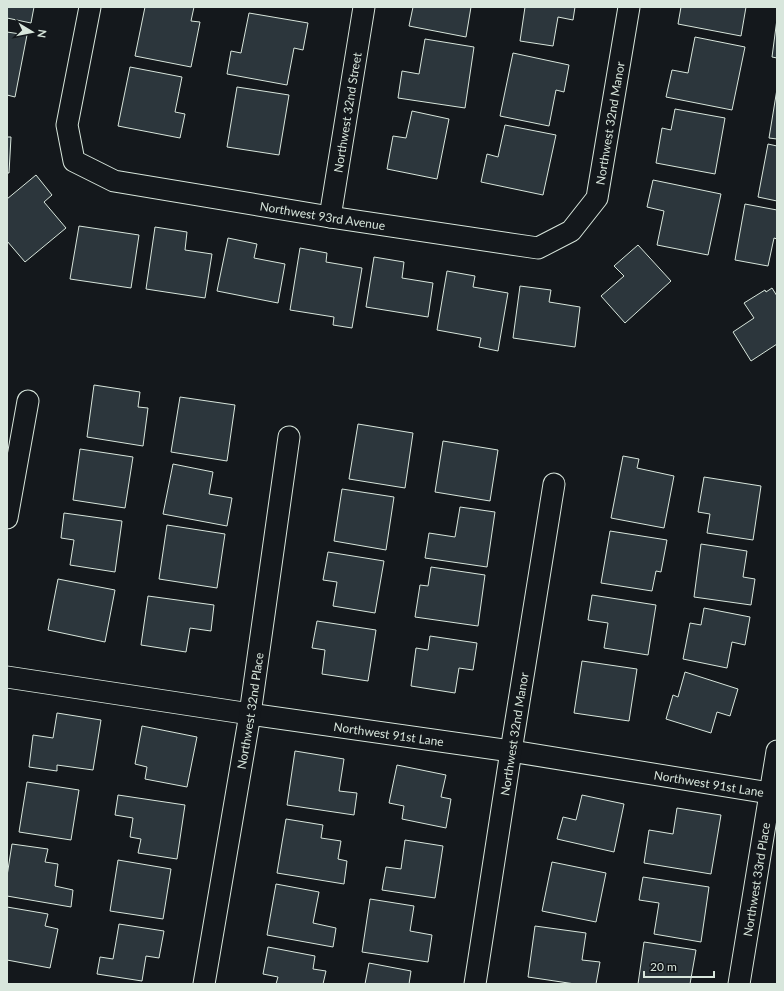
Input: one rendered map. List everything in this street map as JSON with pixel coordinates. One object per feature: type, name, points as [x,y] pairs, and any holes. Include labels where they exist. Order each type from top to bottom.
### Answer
[{"type":"street","name":"Northwest 93rd Avenue","points":[[90,7],[67,125],[74,161],[114,181],[330,217],[538,248],[571,231]]},
{"type":"street","name":"Northwest 32nd Street","points":[[330,217],[364,7]]},
{"type":"street","name":"Northwest 32nd Manor","points":[[571,231],[597,198],[629,7]]},
{"type":"street","points":[[7,518],[28,401]]},
{"type":"street","name":"Northwest 32nd Place","points":[[204,984],[250,714],[289,437]]},
{"type":"street","name":"Northwest 32nd Manor","points":[[475,984],[554,484]]},
{"type":"street","name":"Northwest 91st Lane","points":[[7,677],[250,714],[511,751],[770,793]]},
{"type":"street","name":"Northwest 33rd Place","points":[[739,984],[777,751]]},
{"type":"building","points":[[7,7],[34,7],[31,23],[7,18]]},
{"type":"building","points":[[145,7],[194,7],[191,21],[200,22],[191,67],[135,56]]},
{"type":"building","points":[[413,7],[471,7],[466,37],[409,26]]},
{"type":"building","points":[[525,7],[575,7],[573,20],[558,17],[553,46],[520,41]]},
{"type":"building","points":[[681,7],[746,7],[741,36],[678,24]]},
{"type":"building","points":[[249,13],[308,23],[303,50],[294,48],[287,85],[227,74],[231,51],[241,53]]},
{"type":"building","points":[[777,19],[777,58],[772,57]]},
{"type":"building","points":[[7,32],[27,35],[15,97],[7,95]]},
{"type":"building","points":[[695,37],[745,47],[732,110],[666,97],[672,70],[688,73]]},
{"type":"building","points":[[425,39],[474,47],[465,108],[398,98],[402,71],[419,74]]},
{"type":"building","points":[[513,53],[569,65],[564,92],[556,90],[549,126],[500,116]]},
{"type":"building","points":[[130,67],[182,77],[175,112],[185,114],[180,138],[118,126]]},
{"type":"building","points":[[237,87],[289,95],[279,155],[227,147]]},
{"type":"building","points":[[777,89],[777,139],[769,138]]},
{"type":"building","points":[[675,109],[725,118],[715,174],[656,163],[662,128],[671,130]]},
{"type":"building","points":[[412,111],[449,119],[437,179],[387,169],[393,136],[406,138]]},
{"type":"building","points":[[505,125],[556,135],[543,195],[481,182],[487,154],[498,157]]},
{"type":"building","points":[[7,137],[11,137],[9,173],[7,173]]},
{"type":"building","points":[[768,144],[777,146],[777,201],[758,197]]},
{"type":"building","points":[[36,175],[52,195],[44,202],[66,228],[25,262],[7,241],[7,199]]},
{"type":"building","points":[[653,180],[721,194],[708,255],[657,245],[664,211],[647,207]]},
{"type":"building","points":[[745,204],[777,210],[777,239],[774,238],[768,266],[735,260]]},
{"type":"building","points":[[79,226],[139,235],[131,288],[70,279]]},
{"type":"building","points":[[155,227],[187,232],[185,250],[212,254],[205,298],[146,289]]},
{"type":"building","points":[[228,238],[257,244],[254,258],[285,264],[278,303],[217,291]]},
{"type":"building","points":[[638,245],[671,281],[625,323],[601,296],[624,276],[614,266]]},
{"type":"building","points":[[300,248],[327,253],[326,262],[362,268],[352,328],[333,325],[334,317],[290,310]]},
{"type":"building","points":[[374,257],[404,262],[402,278],[433,283],[428,317],[366,307]]},
{"type":"building","points":[[447,271],[475,276],[473,287],[508,293],[498,351],[479,347],[481,338],[437,330]]},
{"type":"building","points":[[520,286],[551,290],[549,302],[580,307],[575,347],[513,338]]},
{"type":"building","points":[[772,288],[777,296],[777,344],[751,361],[733,332],[754,318],[744,303],[765,290],[766,292]]},
{"type":"building","points":[[94,385],[140,392],[138,407],[148,408],[143,446],[87,437]]},
{"type":"building","points":[[180,397],[235,405],[227,461],[171,452]]},
{"type":"building","points":[[358,424],[413,433],[405,488],[349,479]]},
{"type":"building","points":[[443,441],[498,450],[490,501],[435,492]]},
{"type":"building","points":[[80,449],[133,457],[125,508],[73,500]]},
{"type":"building","points":[[623,456],[639,459],[637,468],[674,476],[664,528],[611,518]]},
{"type":"building","points":[[173,464],[213,472],[209,494],[232,498],[227,526],[163,514]]},
{"type":"building","points":[[704,477],[761,486],[753,540],[707,533],[710,514],[698,512]]},
{"type":"building","points":[[342,489],[394,497],[386,550],[334,541]]},
{"type":"building","points":[[460,507],[495,512],[487,567],[425,558],[429,533],[455,537]]},
{"type":"building","points":[[64,513],[122,521],[115,572],[70,565],[74,540],[61,538]]},
{"type":"building","points":[[167,525],[225,534],[217,588],[159,579]]},
{"type":"building","points":[[610,531],[667,540],[661,572],[656,571],[652,591],[601,583]]},
{"type":"building","points":[[701,544],[747,551],[743,577],[755,579],[751,605],[694,597]]},
{"type":"building","points":[[328,552],[384,561],[375,613],[333,606],[337,582],[323,580]]},
{"type":"building","points":[[431,567],[485,575],[478,626],[415,617],[420,585],[428,586]]},
{"type":"building","points":[[58,579],[115,590],[105,642],[48,630]]},
{"type":"building","points":[[592,595],[656,605],[648,655],[604,648],[608,623],[588,620]]},
{"type":"building","points":[[148,596],[214,605],[211,631],[190,628],[186,652],[141,645]]},
{"type":"building","points":[[704,608],[750,617],[745,645],[732,642],[727,668],[683,659],[690,623],[701,625]]},
{"type":"building","points":[[317,621],[376,630],[368,681],[322,674],[325,650],[312,648]]},
{"type":"building","points":[[430,636],[477,643],[473,670],[459,668],[455,693],[411,686],[416,648],[428,650]]},
{"type":"building","points":[[582,661],[637,669],[629,721],[574,713]]},
{"type":"building","points":[[685,672],[738,689],[730,716],[717,712],[711,733],[666,719],[673,695],[678,697]]},
{"type":"building","points":[[57,713],[101,720],[93,770],[57,765],[57,771],[29,767],[33,735],[53,738]]},
{"type":"building","points":[[142,726],[197,737],[187,787],[145,779],[147,767],[135,764]]},
{"type":"building","points":[[295,751],[344,759],[339,791],[357,793],[354,815],[287,805]]},
{"type":"building","points":[[397,765],[446,775],[441,797],[451,799],[446,828],[402,819],[404,806],[389,803]]},
{"type":"building","points":[[27,782],[79,790],[71,840],[19,832]]},
{"type":"building","points":[[118,795],[185,805],[177,859],[138,853],[141,839],[130,837],[133,818],[115,815]]},
{"type":"building","points":[[582,795],[624,804],[614,852],[557,839],[563,817],[576,820]]},
{"type":"building","points":[[677,808],[721,815],[711,874],[644,863],[649,830],[673,834]]},
{"type":"building","points":[[286,819],[323,825],[321,838],[341,841],[338,859],[347,861],[344,884],[277,873]]},
{"type":"building","points":[[405,840],[443,846],[435,898],[382,890],[386,867],[401,869]]},
{"type":"building","points":[[12,844],[48,849],[45,862],[58,864],[55,886],[73,890],[71,907],[7,896],[7,876]]},
{"type":"building","points":[[118,860],[171,869],[163,919],[110,911]]},
{"type":"building","points":[[552,862],[606,873],[596,922],[542,911]]},
{"type":"building","points":[[643,877],[709,887],[701,942],[654,934],[659,903],[639,900]]},
{"type":"building","points":[[276,884],[319,892],[313,923],[336,928],[333,947],[267,935]]},
{"type":"building","points":[[370,899],[414,906],[410,931],[432,935],[428,962],[362,952]]},
{"type":"building","points":[[7,907],[48,914],[45,926],[58,929],[50,968],[7,960]]},
{"type":"building","points":[[119,924],[164,931],[159,958],[146,956],[142,981],[97,974],[100,957],[113,959]]},
{"type":"building","points":[[535,926],[586,933],[582,960],[600,962],[596,984],[575,984],[528,977]]},
{"type":"building","points":[[644,942],[696,950],[690,984],[638,984]]},
{"type":"building","points":[[268,947],[315,956],[313,969],[326,971],[323,984],[276,984],[278,977],[263,974]]},
{"type":"building","points":[[369,963],[411,971],[409,984],[365,984]]}]
